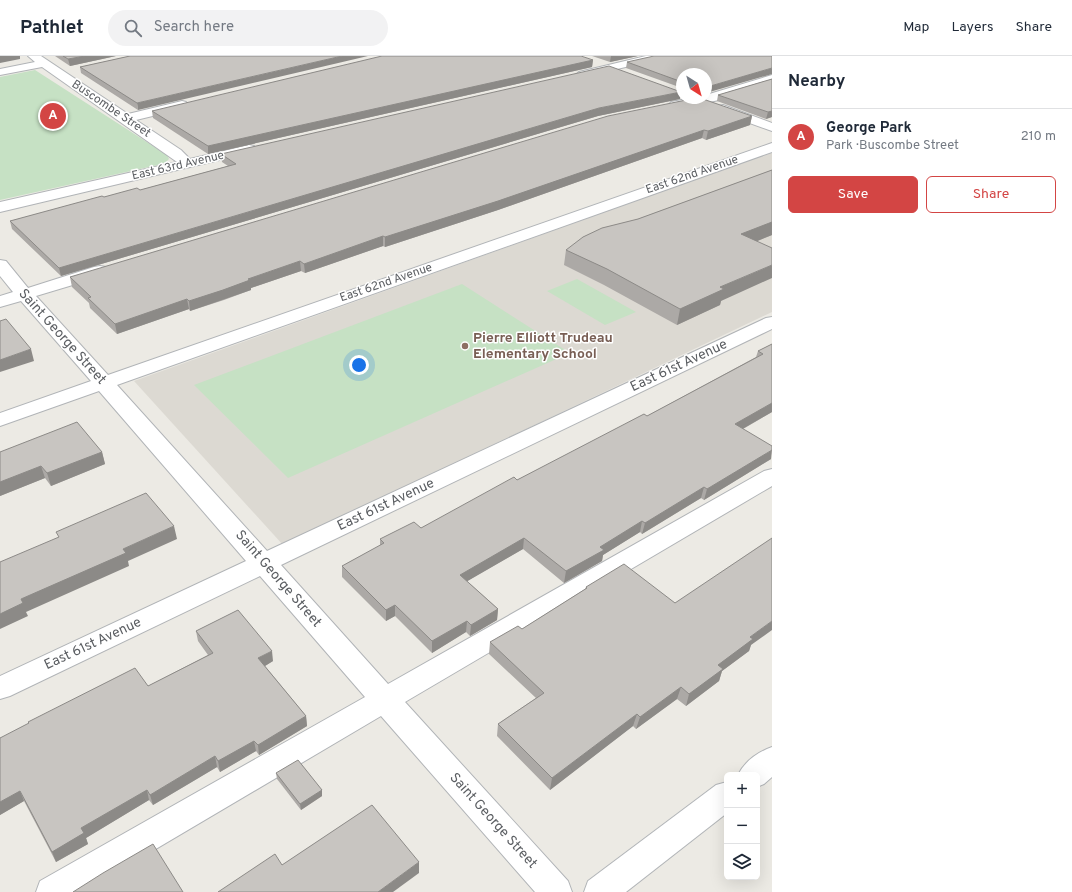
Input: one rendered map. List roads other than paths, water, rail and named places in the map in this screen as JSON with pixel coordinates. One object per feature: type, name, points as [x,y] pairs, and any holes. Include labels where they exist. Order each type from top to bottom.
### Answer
[{"type":"street","points":[[572,76],[660,56]]},
{"type":"street","points":[[0,72],[39,60]]},
{"type":"street","name":"Buscombe Street","points":[[39,60],[176,153],[187,163]]},
{"type":"street","points":[[592,62],[628,74]]},
{"type":"street","points":[[59,73],[72,70]]},
{"type":"street","points":[[712,97],[772,79]]},
{"type":"street","points":[[125,118],[195,102]]},
{"type":"street","points":[[661,108],[676,104]]},
{"type":"street","points":[[709,104],[772,127]]},
{"type":"street","name":"East 63rd Avenue","points":[[0,207],[264,146]]},
{"type":"street","name":"East 62nd Avenue","points":[[0,420],[772,147]]},
{"type":"street","name":"Saint George Street","points":[[0,265],[384,700],[556,892]]},
{"type":"street","points":[[0,302],[116,267]]},
{"type":"street","name":"East 61st Avenue","points":[[0,688],[772,322]]},
{"type":"street","points":[[52,892],[772,476]]},
{"type":"street","points":[[757,772],[772,760]]},
{"type":"street","points":[[600,892],[724,797]]},
{"type":"place","name":"George Park","points":[[53,116]]},
{"type":"place","name":"Pierre Elliott Trudeau Elementary School","points":[[465,346]]}]
